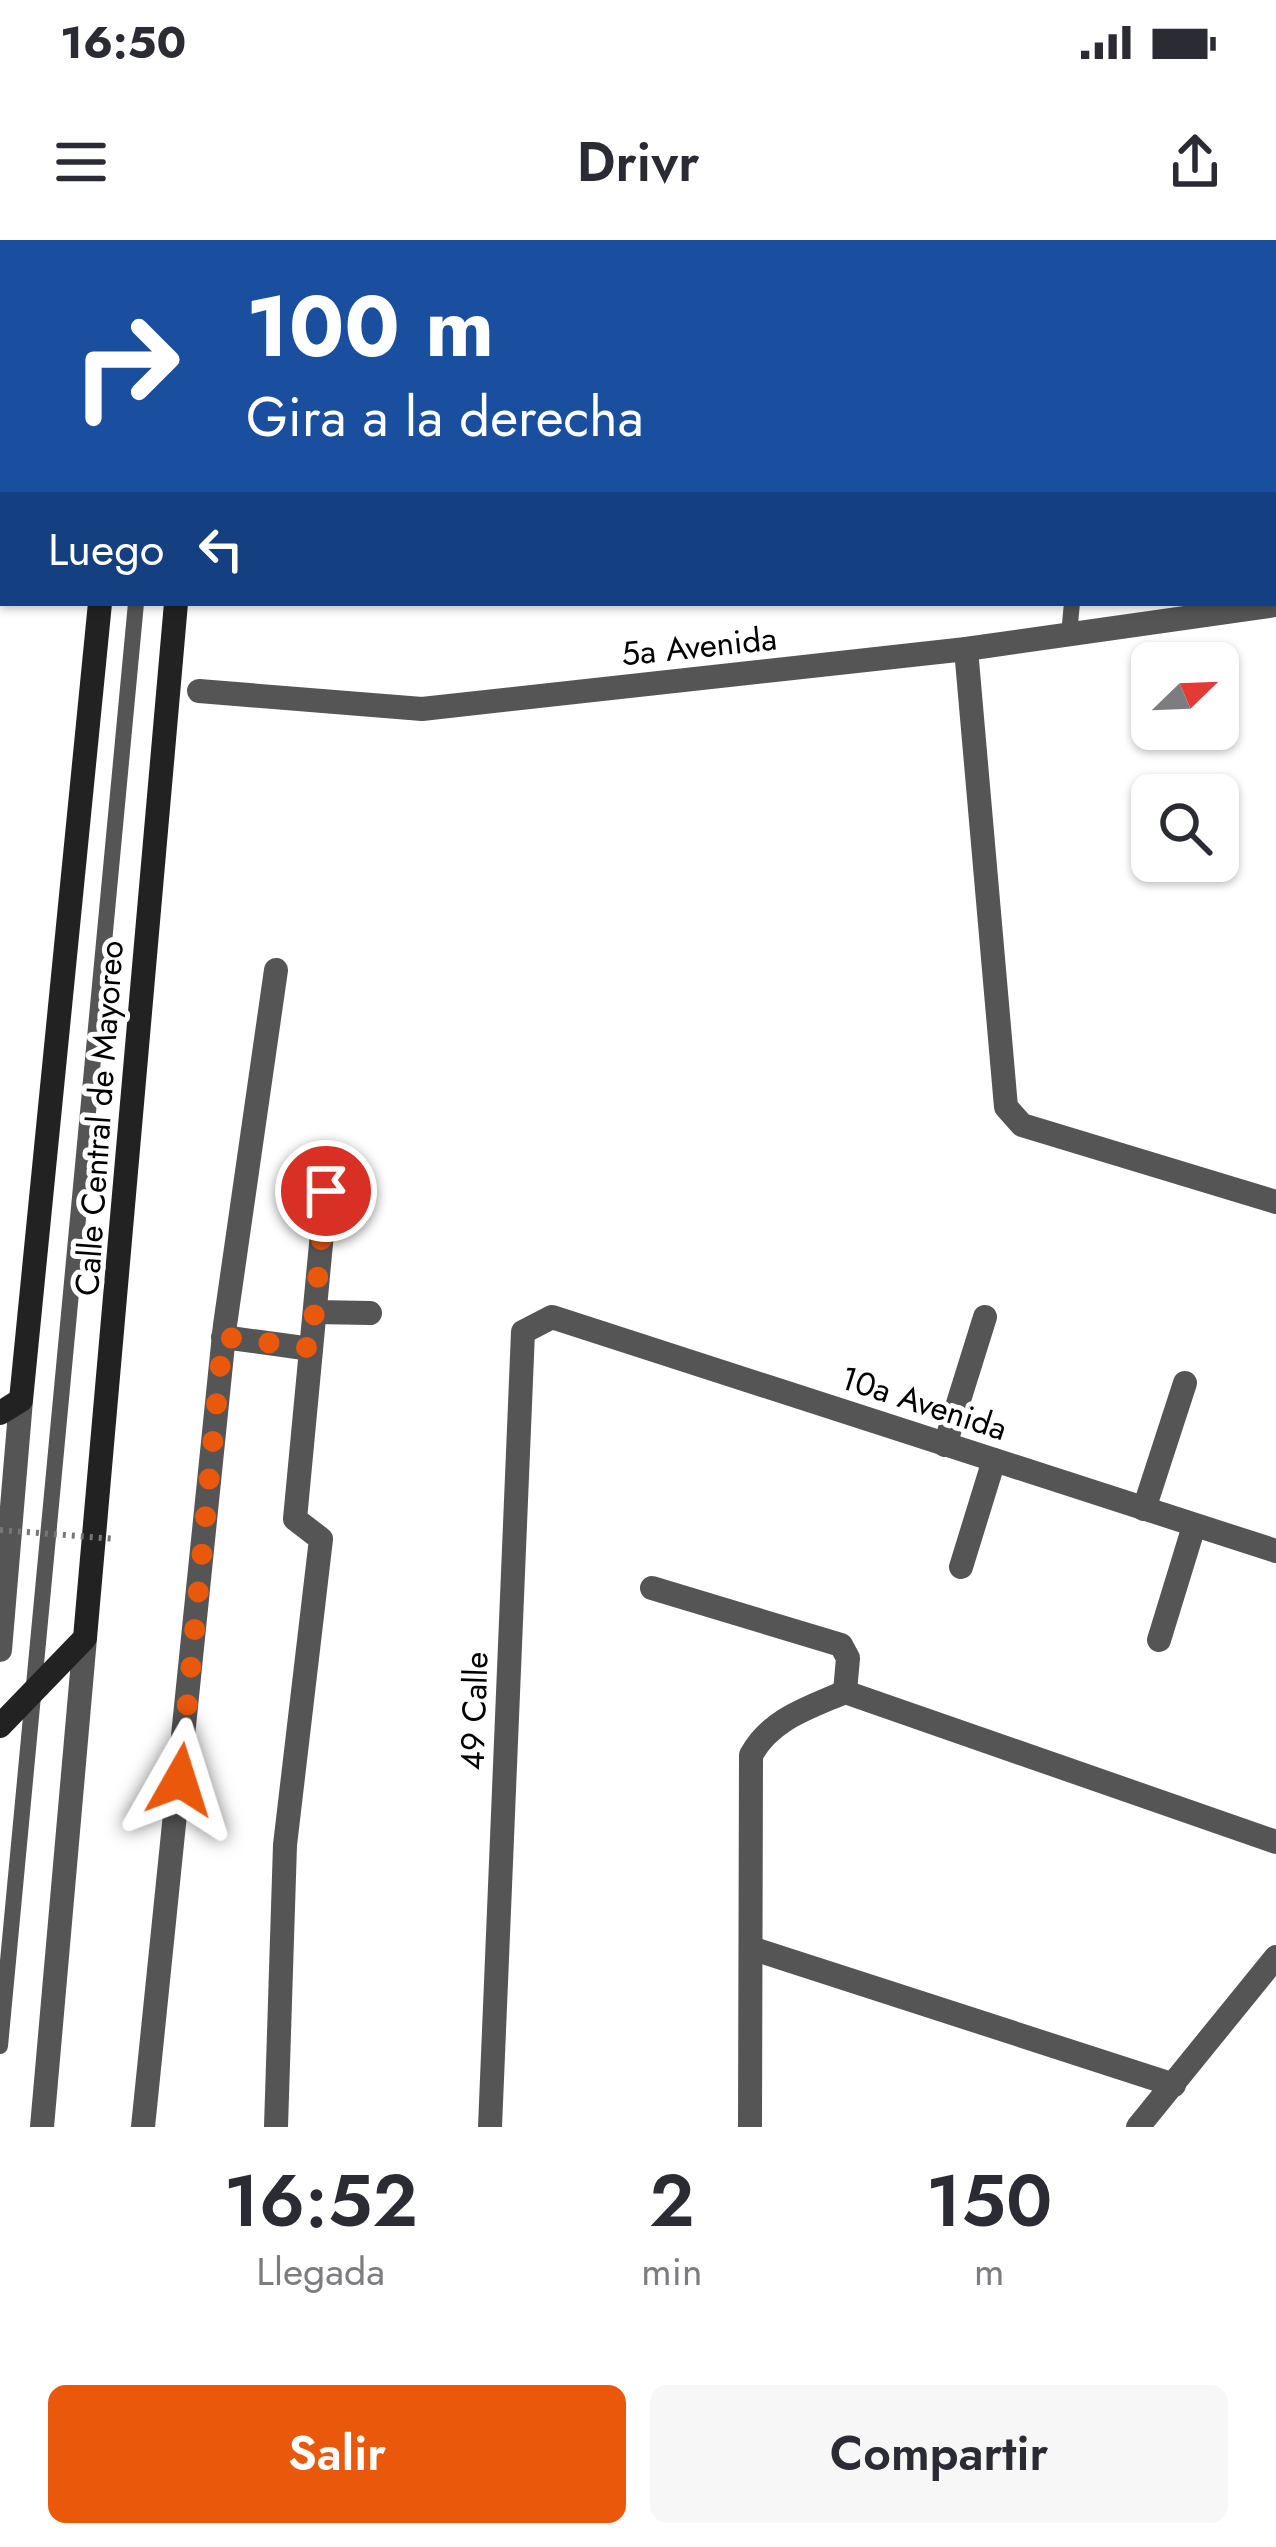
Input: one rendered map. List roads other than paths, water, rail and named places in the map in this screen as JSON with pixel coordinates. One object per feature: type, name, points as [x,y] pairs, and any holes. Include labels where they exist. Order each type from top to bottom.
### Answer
[{"type":"main road","name":"Calle Central de Mayoreo","points":[[11,1407],[100,606]]},
{"type":"main road","name":"Calle Central de Mayoreo","points":[[85,1638],[176,606]]},
{"type":"main road","points":[[0,1726],[85,1638]]},
{"type":"street","name":"5a Avenida","points":[[199,691],[422,710],[966,649],[1269,606]]},
{"type":"street","points":[[966,649],[1000,1093],[1022,1125],[1276,1202]]},
{"type":"street","points":[[143,2127],[223,1337],[276,970]]},
{"type":"street","points":[[276,2127],[285,1845],[321,1539],[296,1519],[326,1191]]},
{"type":"street","points":[[315,1312],[370,1313]]},
{"type":"street","name":"10a Avenida","points":[[552,1317],[1276,1551]]},
{"type":"street","name":"49 Calle","points":[[490,2127],[524,1332],[552,1317]]},
{"type":"street","points":[[945,1445],[985,1317]]},
{"type":"street","points":[[223,1337],[311,1348]]},
{"type":"street","points":[[1144,1509],[1185,1383]]},
{"type":"street","name":"Calle Central de Mayoreo","points":[[0,1650],[11,1407]]},
{"type":"street","points":[[961,1567],[994,1460]]},
{"type":"street","points":[[1159,1640],[1193,1526]]},
{"type":"street","points":[[652,1588],[841,1645],[848,1658],[845,1692]]},
{"type":"street","points":[[42,2127],[85,1638]]},
{"type":"street","points":[[750,2127],[751,1755],[764,1732],[788,1717],[845,1692],[1276,1842]]},
{"type":"street","points":[[752,1948],[1174,2085]]},
{"type":"street","points":[[1138,2127],[1276,1957]]},
{"type":"lane","points":[[0,2046],[136,606]]},
{"type":"lane","points":[[1069,634],[1072,606]]}]
